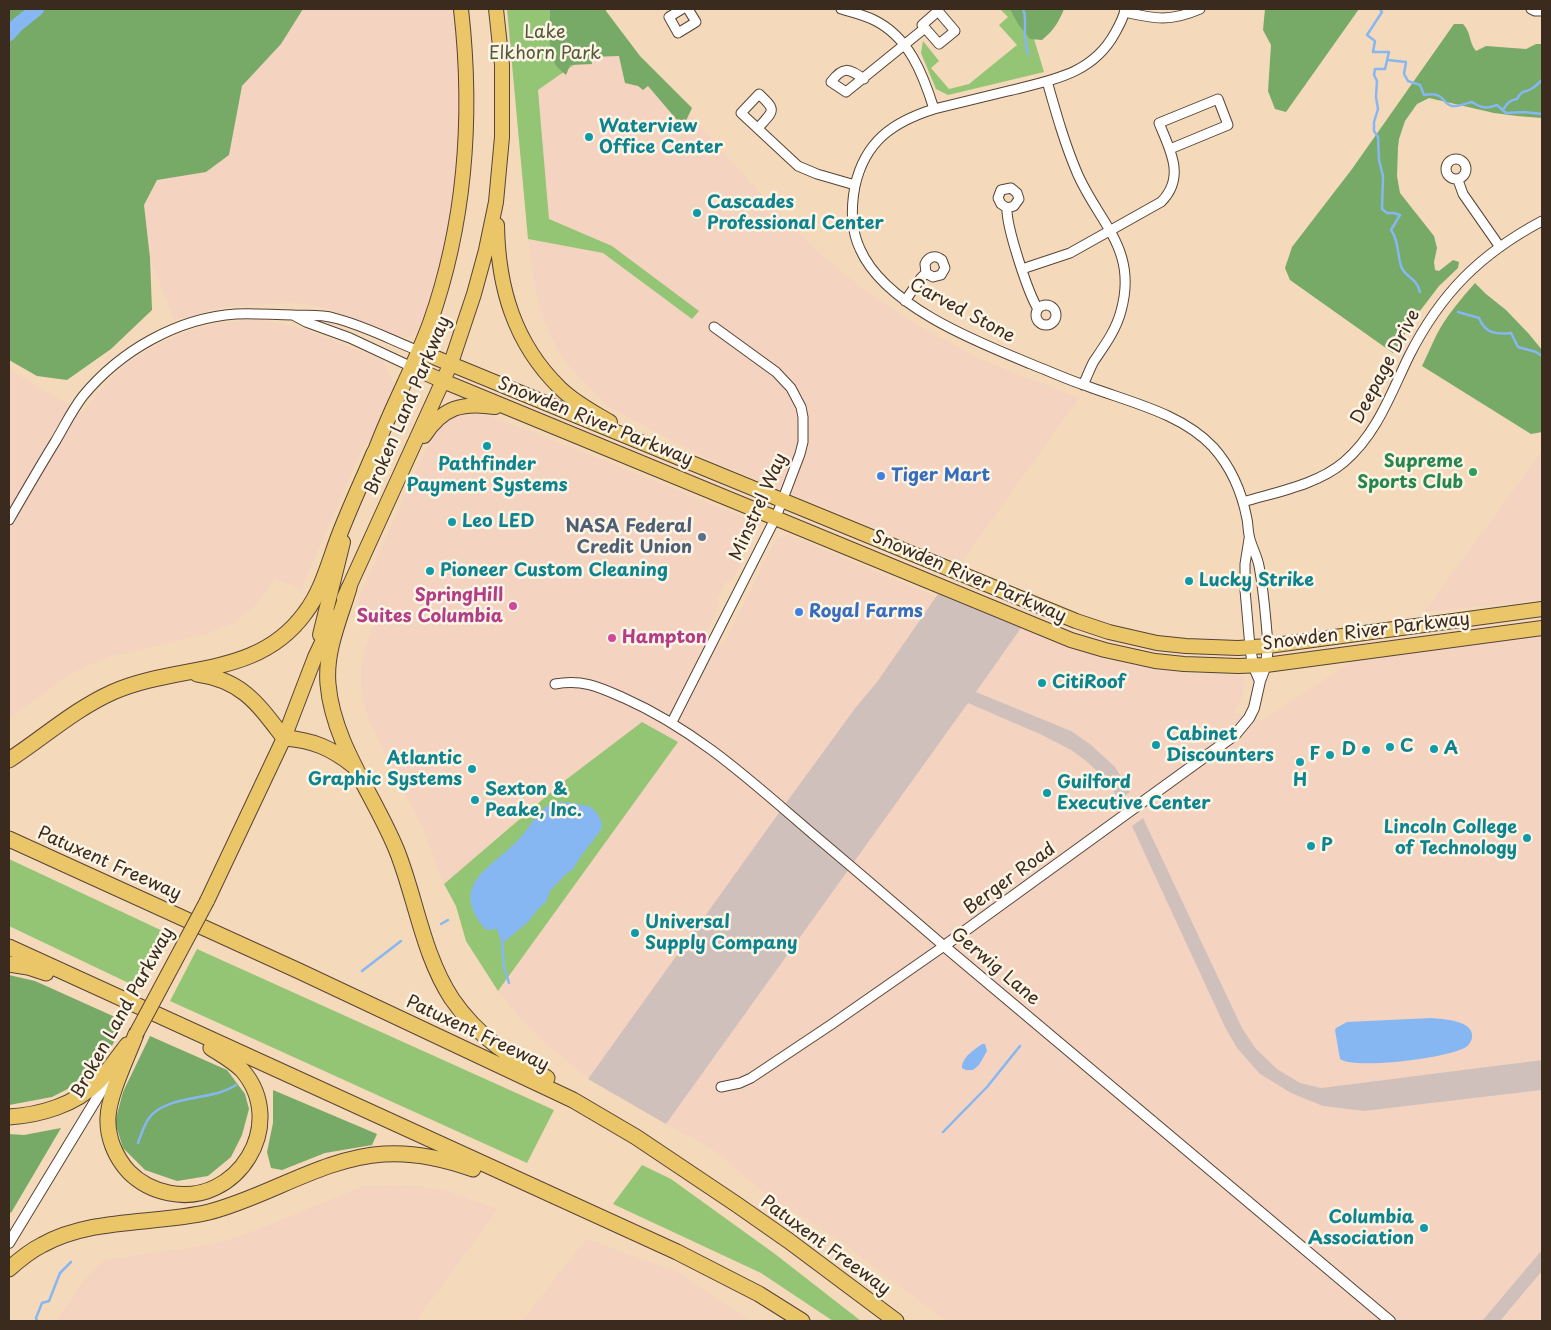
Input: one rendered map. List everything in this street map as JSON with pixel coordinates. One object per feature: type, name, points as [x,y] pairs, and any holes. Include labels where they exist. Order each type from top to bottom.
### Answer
[{"type":"highway","points":[[9,760],[68,717],[102,697],[132,685],[190,673],[243,659],[279,641],[305,614],[320,589],[338,539],[374,453]]},
{"type":"highway","points":[[349,588],[331,647],[328,682],[330,702],[335,720],[356,768],[380,812],[401,860],[434,963],[442,981],[466,1018],[485,1037],[508,1055],[572,1093],[636,1137]]},
{"type":"highway","points":[[190,673],[217,678],[243,690],[284,738],[298,739],[327,747],[356,768]]},
{"type":"highway","name":"Patuxent Freeway","points":[[9,839],[299,971],[573,1100],[636,1137],[789,1240],[896,1321]]},
{"type":"highway","points":[[9,947],[677,1252],[759,1294],[802,1321]]},
{"type":"highway","points":[[9,964],[28,967],[114,995]]},
{"type":"highway","points":[[136,1034],[111,1100],[108,1115],[110,1141],[124,1167],[145,1184],[160,1191],[188,1195],[200,1193],[224,1183],[245,1164],[256,1141],[260,1129],[260,1117],[256,1094],[250,1082],[234,1063],[161,1017]]},
{"type":"highway","points":[[9,1117],[33,1114],[58,1107],[86,1091],[98,1082],[136,1034]]},
{"type":"highway","points":[[9,1269],[24,1256],[43,1244],[79,1231],[208,1212],[256,1196],[325,1168],[363,1157],[384,1154],[428,1156],[450,1162],[602,1218]]},
{"type":"main road","name":"Broken Land Parkway","points":[[315,657],[344,540],[374,453],[419,351],[443,284],[453,242],[464,171],[467,134],[466,53],[461,9]]},
{"type":"main road","name":"Broken Land Parkway","points":[[136,1034],[207,901],[284,738],[315,657],[349,588],[450,363],[474,294],[496,202],[502,137],[503,98],[502,65],[496,9]]},
{"type":"main road","points":[[496,202],[498,257],[503,288],[509,309],[526,345],[560,388],[584,406],[649,446]]},
{"type":"main road","name":"Snowden River Parkway","points":[[419,351],[1076,621],[1108,632],[1156,643],[1217,648],[1250,647],[1542,609]]},
{"type":"main road","name":"Snowden River Parkway","points":[[412,367],[1063,636],[1137,658],[1216,666],[1260,665],[1542,628]]},
{"type":"main road","points":[[404,466],[435,422],[451,410],[461,406],[480,405],[514,410]]},
{"type":"street","points":[[682,9],[669,17],[678,33],[696,22],[688,9]]},
{"type":"street","points":[[841,9],[874,20],[892,33],[904,45],[920,68],[934,109]]},
{"type":"street","points":[[1125,10],[1162,19],[1185,15],[1200,9]]},
{"type":"street","points":[[1531,9],[1542,11]]},
{"type":"street","name":"Carved Stone","points":[[1125,10],[1112,37],[1098,57],[1079,70],[1047,81],[934,109],[905,119],[883,135],[865,158],[860,170],[852,209],[855,236],[860,250],[877,276],[888,288],[934,319],[989,346],[1083,385],[1156,411],[1183,424],[1212,446],[1226,464],[1243,502],[1249,536],[1258,563],[1268,646]]},
{"type":"street","points":[[864,78],[925,28]]},
{"type":"street","points":[[1047,81],[1064,142],[1087,193],[1118,245],[1125,275],[1124,296],[1116,325],[1109,340],[1093,363],[1083,385]]},
{"type":"street","points":[[1022,269],[1070,253],[1161,202],[1167,196],[1173,183],[1174,175],[1173,158],[1159,123],[1218,99],[1228,125],[1170,149]]},
{"type":"street","points":[[758,128],[798,166],[817,174],[856,185]]},
{"type":"street","points":[[1458,180],[1463,194],[1500,247]]},
{"type":"street","points":[[1007,208],[1007,221],[1030,293],[1038,308]]},
{"type":"street","name":"Deepage Drive","points":[[1243,502],[1313,480],[1343,463],[1354,453],[1374,428],[1414,347],[1434,313],[1476,265],[1500,247],[1542,221]]},
{"type":"street","points":[[905,301],[920,278],[926,273]]},
{"type":"street","points":[[9,520],[81,399],[101,376],[121,359],[158,336],[189,323],[205,318],[235,314],[321,315],[337,318],[419,351]]},
{"type":"street","points":[[292,315],[350,338],[412,367]]},
{"type":"street","name":"Minstrel Way","points":[[672,722],[776,517],[803,442],[804,425],[801,407],[785,380],[714,327]]},
{"type":"street","name":"Carved Stone","points":[[1249,536],[1244,564],[1250,647]]},
{"type":"street","name":"Berger Road","points":[[721,1087],[740,1083],[751,1078],[832,1024],[944,946],[1235,735],[1249,718],[1254,708],[1260,682],[1260,665],[1268,646]]},
{"type":"street","name":"Berger Road","points":[[1250,647],[1260,665]]},
{"type":"street","name":"Gerwig Lane","points":[[555,684],[569,681],[594,685],[648,709],[710,747],[1390,1321]]},
{"type":"street","name":"Broken Land Parkway","points":[[9,1243],[136,1034]]},
{"type":"shaded area","points":[[303,9],[454,9],[461,96],[458,170],[452,213],[444,250],[420,328],[413,335],[400,337],[322,307],[297,303],[217,308],[174,320],[150,258],[144,205],[157,180],[206,172],[229,155],[242,86],[281,44]]},
{"type":"shaded area","points":[[618,34],[756,189],[820,254],[861,287],[917,325],[978,358],[1079,398],[961,563],[712,461],[629,418],[607,405],[587,386],[570,367],[556,346],[543,319],[535,289],[528,239],[603,253],[692,319],[612,246],[549,219],[538,90]]},
{"type":"shaded area","points":[[258,319],[304,329],[383,361],[395,387],[373,438],[363,446],[301,589],[275,578],[254,607],[234,623],[205,634],[115,655],[91,664],[69,675],[9,718],[9,370],[83,413],[96,395],[119,371],[131,361],[161,343],[206,326]]},
{"type":"shaded area","points":[[483,414],[495,418],[747,519],[753,537],[732,580],[726,582],[717,598],[719,605],[705,635],[723,645],[776,539],[789,535],[936,597],[877,682],[856,707],[791,796],[588,1079],[542,1040],[498,991],[678,742],[563,782],[444,884],[422,827],[369,721],[361,692],[361,665],[364,651],[375,623],[358,615],[359,597],[435,433],[451,419],[461,415]]},
{"type":"shaded area","points":[[1542,451],[1542,600],[1424,612]]},
{"type":"shaded area","points":[[938,594],[1021,628],[976,692],[1071,731],[1090,744],[1115,767],[1130,792],[1119,800],[1108,783],[1097,771],[1071,750],[1042,735],[968,703],[666,1124],[588,1079],[791,796],[856,707],[877,682]]},
{"type":"shaded area","points":[[1021,628],[1089,653],[1122,662],[1182,673],[1239,674],[1244,677],[1245,681],[1241,700],[1234,713],[1262,721],[1356,659],[1542,635],[1542,1060],[1321,1088],[1300,1083],[1277,1069],[1256,1049],[1242,1028],[1143,818],[1132,826],[1260,1074],[1291,1093],[1323,1106],[1364,1111],[1542,1090],[1542,1250],[1482,1321],[946,1321],[841,1242],[758,1188],[711,1148],[666,1124],[968,703],[1042,735],[1071,750],[1097,771],[1119,799],[1115,767],[1090,744],[1071,731],[976,692]]},
{"type":"shaded area","points":[[1143,818],[1242,1028],[1256,1049],[1277,1069],[1300,1083],[1321,1088],[1542,1060],[1542,1090],[1364,1111],[1323,1106],[1291,1093],[1260,1074],[1237,1048],[1225,1027],[1132,826]]},
{"type":"shaded area","points":[[400,1185],[444,1190],[498,1209],[416,1321],[56,1321],[83,1281],[104,1260],[203,1246],[239,1237],[362,1187]]},
{"type":"shaded area","points":[[586,1239],[680,1273],[750,1321],[522,1321]]},
{"type":"shaded area","points":[[1542,1250],[1542,1271],[1500,1321],[1482,1321]]},
{"type":"shaded area","points":[[1542,1271],[1542,1321],[1500,1321],[1540,1274]]},
{"type":"green space","points":[[9,9],[303,9],[281,44],[242,86],[229,155],[206,172],[157,180],[144,205],[150,258],[152,310],[111,349],[67,380],[37,376],[9,360]]},
{"type":"green space","name":"Lake Elkhorn Park","points":[[507,9],[601,9],[618,34],[538,90],[549,219],[612,246],[699,311],[692,319],[603,253],[528,239]]},
{"type":"green space","points":[[550,9],[606,9],[640,56],[692,108],[683,127],[648,86],[643,90],[638,86],[625,83],[619,56],[591,57],[592,64],[570,65],[566,75],[557,67],[550,55]]},
{"type":"green space","points":[[1000,9],[1043,9],[1031,29],[1044,72],[948,95],[936,89],[921,53],[923,41],[939,61],[931,68],[949,89],[969,84],[1017,45],[999,25],[1008,17]]},
{"type":"green space","points":[[1010,9],[1064,9],[1055,26],[1042,40],[1030,39],[1018,24]]},
{"type":"green space","points":[[1265,9],[1359,9],[1286,112],[1275,109],[1268,91],[1271,45],[1263,30]]},
{"type":"green space","points":[[1454,24],[1463,24],[1476,51],[1486,46],[1526,49],[1536,44],[1542,44],[1542,118],[1494,113],[1429,98],[1417,104],[1405,121],[1398,147],[1397,176],[1400,193],[1434,236],[1437,248],[1434,262],[1435,270],[1439,271],[1453,260],[1459,262],[1458,268],[1439,286],[1410,324],[1393,353],[1290,280],[1285,268],[1292,247],[1352,169]]},
{"type":"green space","points":[[1475,283],[1506,310],[1542,350],[1542,432],[1531,434],[1422,366],[1445,320]]},
{"type":"green space","points":[[642,722],[678,742],[498,991],[466,941],[456,906],[444,884],[563,782]]},
{"type":"green space","points":[[9,859],[167,933],[137,987],[9,926]]},
{"type":"green space","points":[[197,949],[554,1110],[527,1163],[170,1001]]},
{"type":"green space","points":[[9,975],[35,981],[124,1021],[110,1050],[85,1080],[52,1097],[9,1105]]},
{"type":"green space","points":[[150,1036],[227,1070],[245,1094],[249,1109],[242,1135],[231,1157],[208,1176],[177,1181],[145,1170],[123,1148],[115,1122],[123,1092]]},
{"type":"green space","points":[[273,1090],[377,1134],[372,1145],[325,1153],[282,1170],[271,1168],[267,1152],[273,1123]]},
{"type":"green space","points":[[61,1128],[11,1213],[9,1211],[9,1134],[24,1135]]},
{"type":"green space","points":[[642,1165],[671,1179],[775,1254],[861,1321],[833,1321],[761,1273],[613,1204]]},
{"type":"water","points":[[553,802],[574,803],[591,807],[601,820],[602,827],[573,869],[550,891],[546,902],[528,922],[504,942],[501,941],[497,929],[486,930],[475,914],[471,901],[472,889],[477,879],[486,869],[519,839],[538,814]]},
{"type":"water","points":[[1431,1018],[1457,1022],[1468,1027],[1472,1032],[1469,1044],[1456,1051],[1422,1059],[1363,1063],[1340,1059],[1335,1030],[1347,1022]]},
{"type":"water","points":[[982,1044],[985,1044],[987,1051],[979,1065],[973,1070],[962,1068],[966,1057]]},
{"type":"waterway","points":[[9,34],[37,9]]},
{"type":"waterway","points":[[1023,9],[1028,54]]},
{"type":"waterway","points":[[1380,9],[1382,12],[1367,35],[1375,41],[1373,52],[1389,52],[1385,69],[1375,69],[1374,75],[1377,81],[1376,97],[1378,109],[1374,122],[1374,131],[1378,137],[1379,160],[1383,176],[1382,209],[1387,213],[1400,215],[1391,230],[1398,247],[1401,266],[1405,273],[1416,283],[1420,292]]},
{"type":"waterway","points":[[1388,60],[1406,62],[1404,74],[1408,81],[1420,85],[1424,95],[1439,96],[1449,105],[1472,102],[1484,107],[1497,105],[1506,113],[1542,114]]},
{"type":"waterway","points":[[1503,110],[1509,102],[1517,99],[1522,92],[1529,90],[1542,80]]},
{"type":"waterway","points":[[1458,312],[1479,318],[1484,327],[1492,332],[1501,334],[1511,333],[1518,347],[1536,352],[1542,356]]},
{"type":"waterway","points":[[441,924],[448,920]]},
{"type":"waterway","points":[[362,971],[401,941]]},
{"type":"waterway","points":[[502,942],[504,967],[509,983]]},
{"type":"waterway","points":[[943,1132],[987,1087],[1020,1046]]},
{"type":"waterway","points":[[138,1143],[149,1118],[163,1107],[171,1103],[218,1093],[236,1085]]},
{"type":"waterway","points":[[37,1321],[36,1318],[42,1303],[49,1301],[60,1273],[71,1262]]},
{"type":"place","name":"Waterview Office Center","points":[[589,137]]},
{"type":"place","name":"Cascades Professional Center","points":[[697,213]]},
{"type":"place","name":"Pathfinder Payment Systems","points":[[487,446]]},
{"type":"place","name":"Supreme Sports Club","points":[[1473,472]]},
{"type":"place","name":"Tiger Mart","points":[[881,476]]},
{"type":"place","name":"Leo LED","points":[[452,522]]},
{"type":"place","name":"NASA Federal Credit Union","points":[[702,537]]},
{"type":"place","name":"Pioneer Custom Cleaning","points":[[430,571]]},
{"type":"place","name":"Lucky Strike","points":[[1189,581]]},
{"type":"place","name":"SpringHill Suites Columbia","points":[[513,606]]},
{"type":"place","name":"Royal Farms","points":[[799,612]]},
{"type":"place","name":"Hampton","points":[[612,638]]},
{"type":"place","name":"CitiRoof","points":[[1042,683]]},
{"type":"place","name":"Cabinet Discounters","points":[[1156,745]]},
{"type":"place","name":"C","points":[[1390,747]]},
{"type":"place","name":"A","points":[[1434,749]]},
{"type":"place","name":"D","points":[[1366,750]]},
{"type":"place","name":"F","points":[[1330,755]]},
{"type":"place","name":"H","points":[[1300,762]]},
{"type":"place","name":"Atlantic Graphic Systems","points":[[472,769]]},
{"type":"place","name":"Guilford Executive Center","points":[[1047,793]]},
{"type":"place","name":"Sexton & Peake, Inc.","points":[[475,800]]},
{"type":"place","name":"Lincoln College of Technology","points":[[1527,838]]},
{"type":"place","name":"P","points":[[1311,846]]},
{"type":"place","name":"Universal Supply Company","points":[[635,933]]},
{"type":"place","name":"Columbia Association","points":[[1424,1228]]}]
